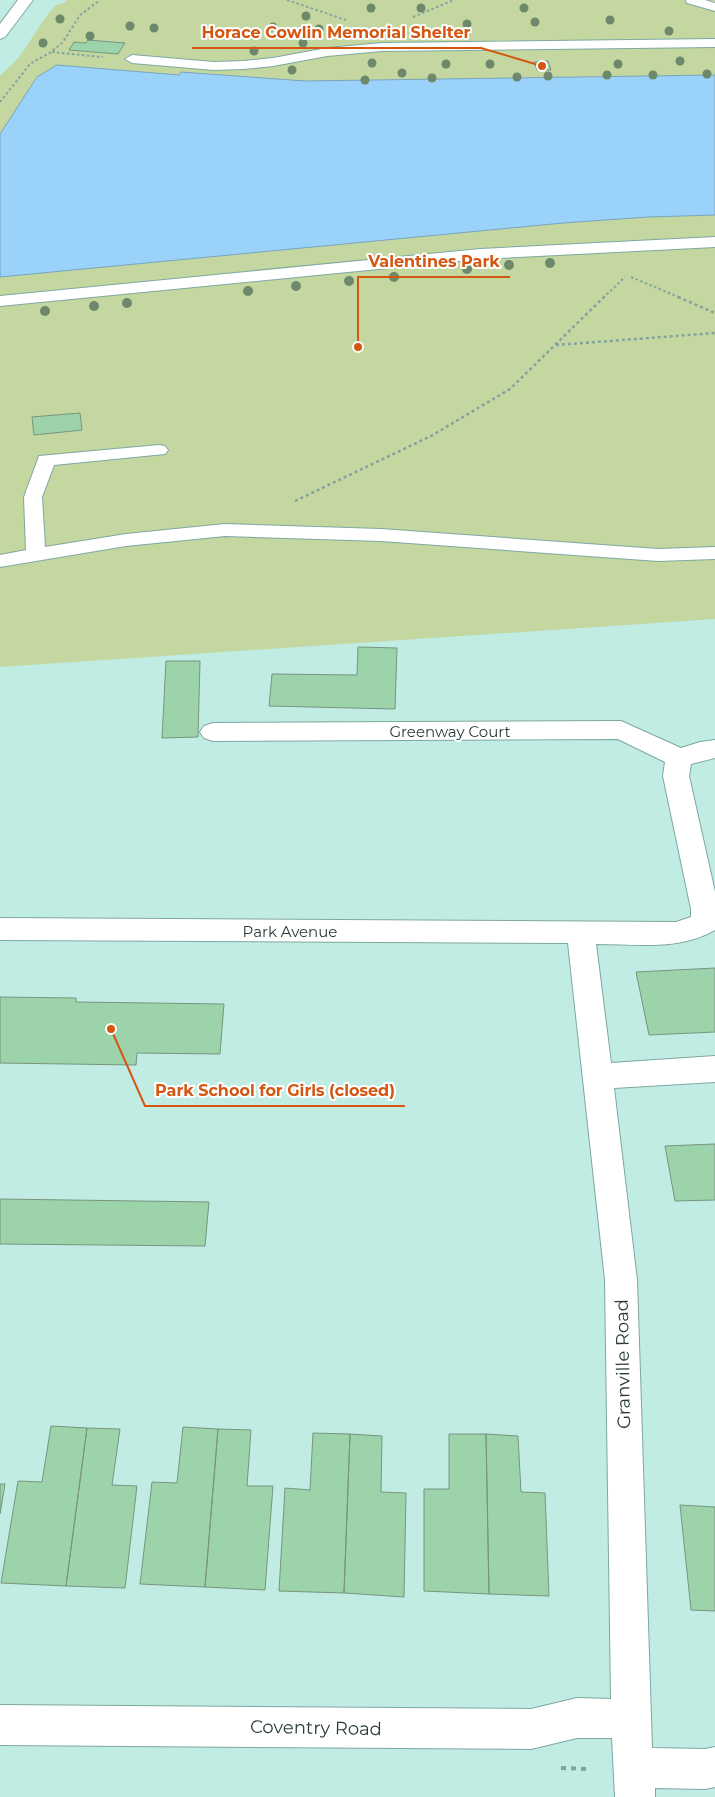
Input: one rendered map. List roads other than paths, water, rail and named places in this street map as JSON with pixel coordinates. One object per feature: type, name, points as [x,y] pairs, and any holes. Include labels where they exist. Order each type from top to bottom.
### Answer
[{"type":"street","points":[[0,34],[26,0]]},
{"type":"street","name":"Greenway Court","points":[[213,732],[622,730],[679,758]]},
{"type":"street","points":[[679,758],[700,751],[715,749]]},
{"type":"street","name":"Park Avenue","points":[[0,929],[676,933],[693,929],[705,922],[703,896],[676,776],[679,758]]},
{"type":"street","name":"Granville Road","points":[[581,932],[622,1280],[631,1719],[635,1783]]},
{"type":"street","points":[[598,1076],[715,1069]]},
{"type":"street","name":"Coventry Road","points":[[0,1725],[531,1730],[577,1718],[631,1719]]},
{"type":"street","points":[[635,1783],[715,1767]]},
{"type":"lane","points":[[692,0],[715,7]]},
{"type":"lane","points":[[132,59],[214,66],[273,62],[327,52],[382,48],[715,43]]},
{"type":"lane","points":[[0,302],[480,254],[715,242]]},
{"type":"lane","points":[[36,555],[33,497],[46,460],[159,450]]},
{"type":"lane","points":[[0,561],[126,540],[225,530],[381,534],[658,555],[715,553]]},
{"type":"water","points":[[57,65],[179,75],[181,72],[305,81],[715,75],[715,215],[648,217],[563,223],[0,277],[0,134],[37,77]]},
{"type":"place","name":"Horace Cowlin Memorial Shelter","points":[[542,66]]},
{"type":"place","name":"Valentines Park","points":[[358,347]]},
{"type":"place","name":"Park School for Girls (closed)","points":[[111,1029]]}]
